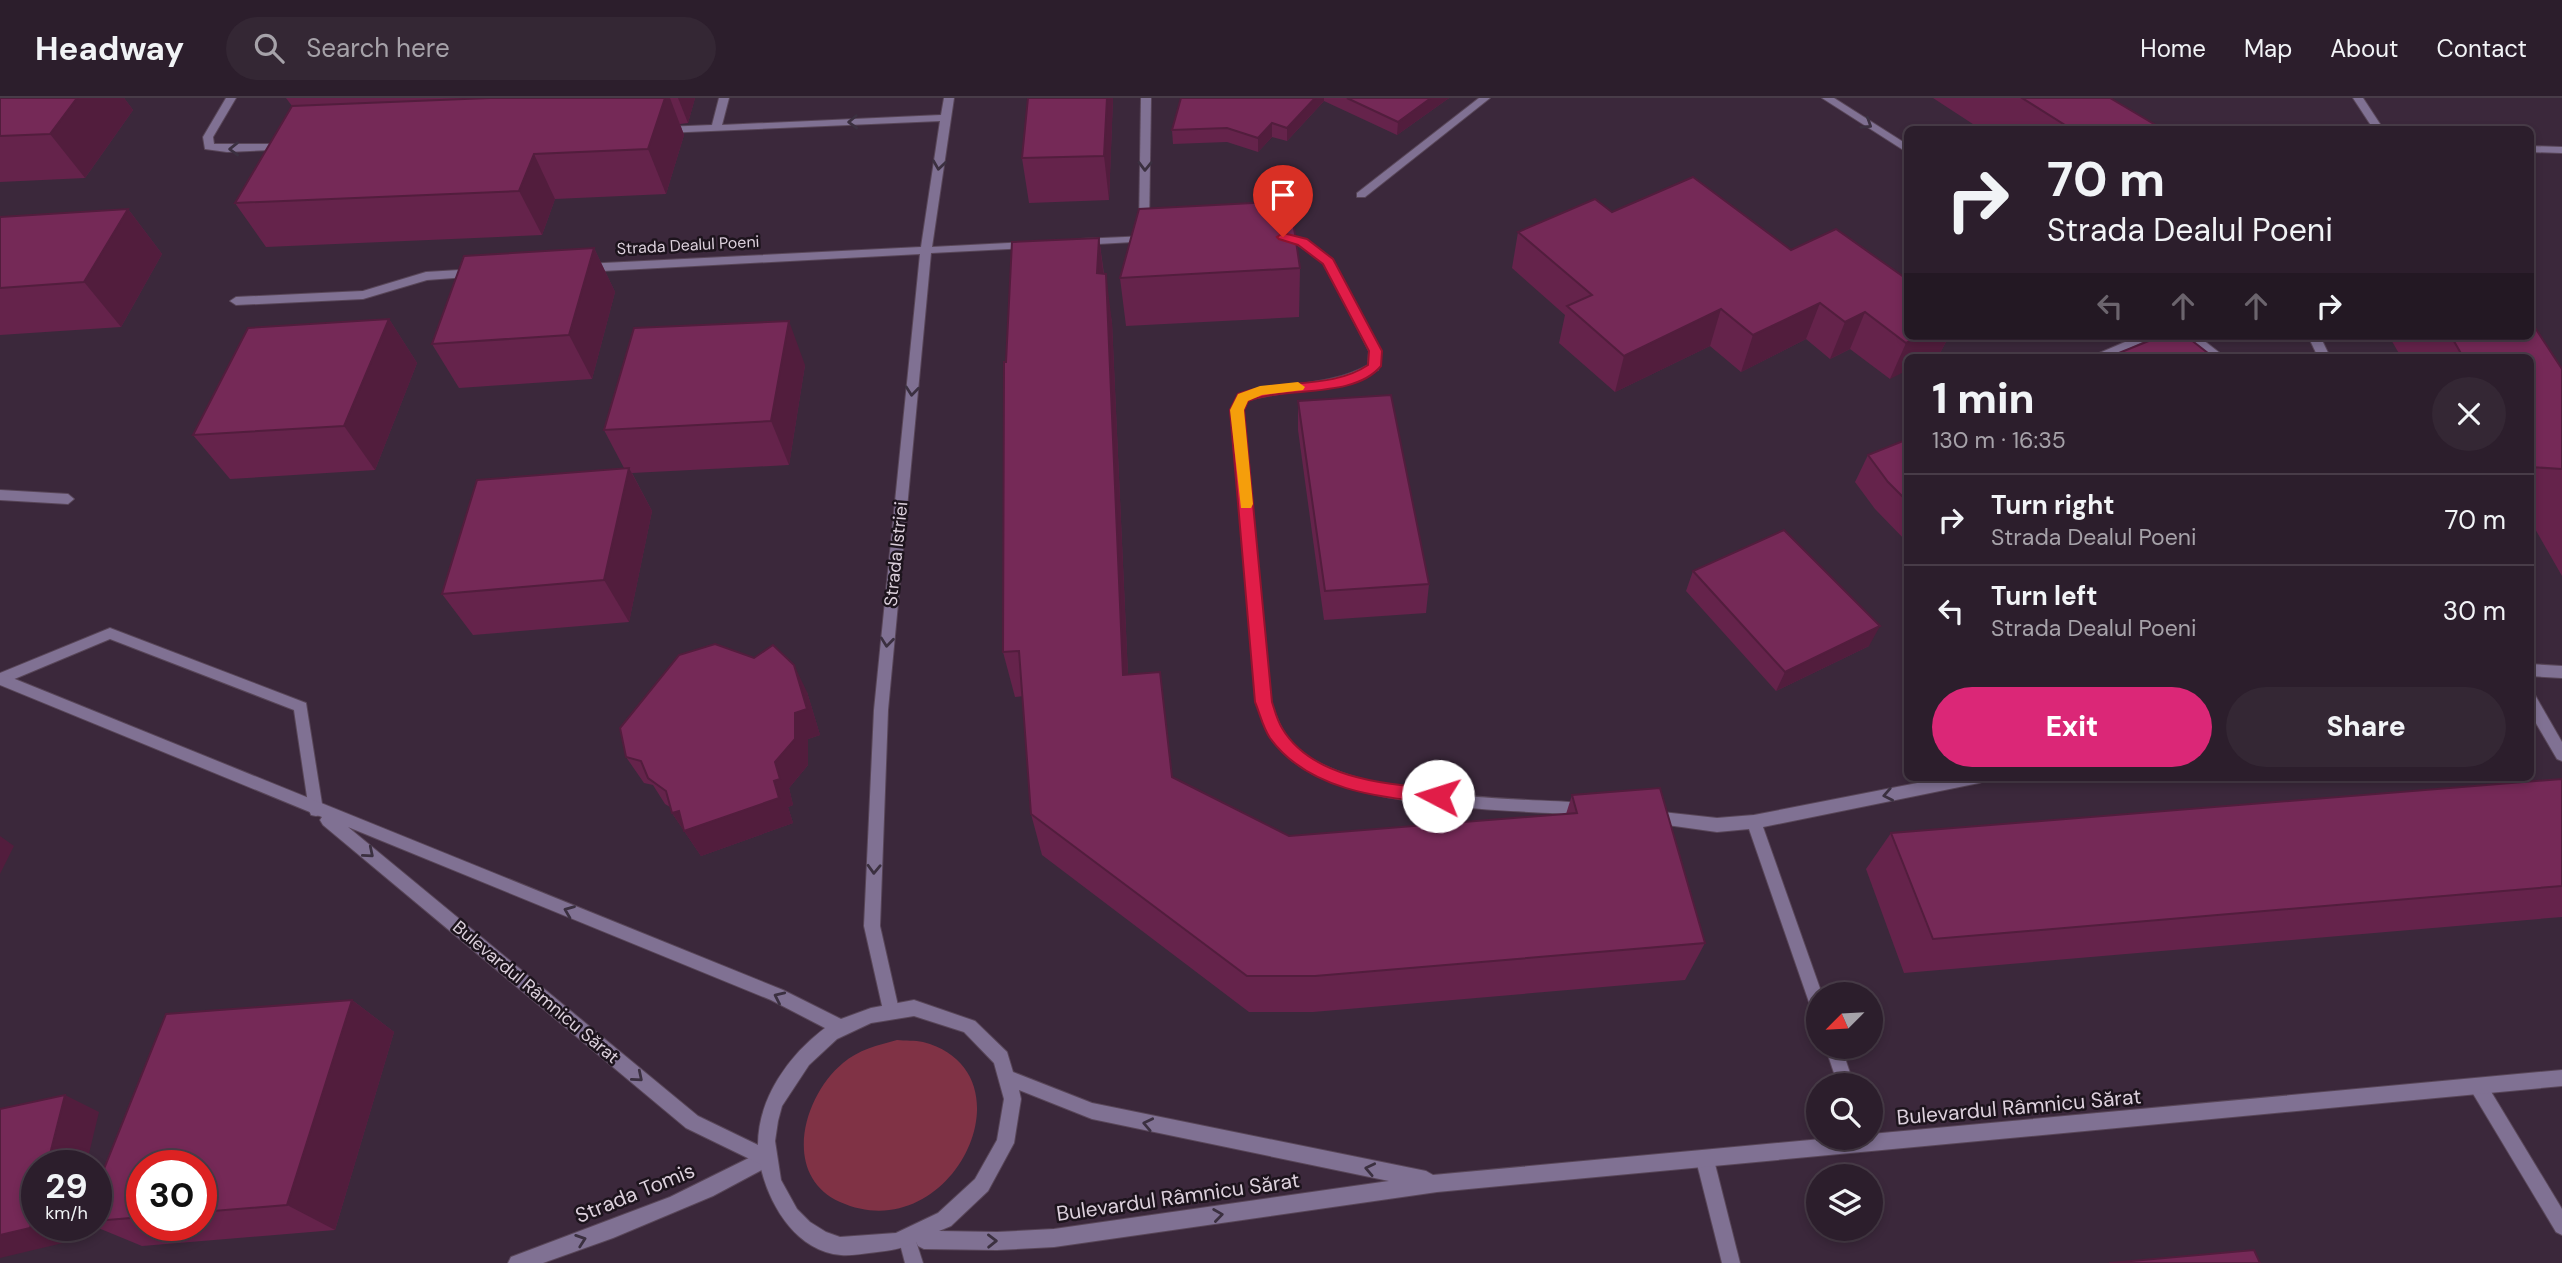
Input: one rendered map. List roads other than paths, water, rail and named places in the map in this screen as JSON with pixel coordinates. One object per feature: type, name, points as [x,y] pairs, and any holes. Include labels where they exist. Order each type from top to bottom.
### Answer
[{"type":"street","points":[[231,98],[208,137],[209,147],[226,149],[295,146]]},
{"type":"street","points":[[716,127],[724,98]]},
{"type":"street","name":"Strada Istriei","points":[[891,1010],[872,926],[881,710],[926,250],[949,98]]},
{"type":"street","name":"Strada Dealul Poeni","points":[[575,268],[1150,239],[1146,98]]},
{"type":"street","points":[[1361,195],[1485,98]]},
{"type":"street","points":[[1827,98],[1904,147]]},
{"type":"street","points":[[2358,98],[2376,126]]},
{"type":"street","points":[[648,130],[946,118]]},
{"type":"street","points":[[2534,149],[2562,150]]},
{"type":"street","points":[[1270,236],[1302,242],[1328,261],[1375,351],[1374,366],[1361,376],[1343,382],[1260,391],[1242,398],[1237,410],[1264,702],[1275,732],[1295,756],[1324,774],[1358,785],[1393,792],[1603,810]]},
{"type":"street","points":[[236,301],[363,295],[426,276],[494,272]]},
{"type":"street","points":[[2108,354],[2140,340]]},
{"type":"street","points":[[2196,340],[2215,354]]},
{"type":"street","points":[[0,495],[68,499]]},
{"type":"street","points":[[0,679],[110,633],[302,707],[316,810]]},
{"type":"street","points":[[2534,670],[2562,671]]},
{"type":"street","name":"Bulevardul Râmnicu Sărat","points":[[0,679],[316,810],[777,995],[840,1027]]},
{"type":"street","points":[[2534,706],[2562,755]]},
{"type":"street","points":[[1640,815],[1717,825],[1754,822],[1959,781]]},
{"type":"street","name":"Bulevardul Râmnicu Sărat","points":[[316,810],[692,1122],[766,1158]]},
{"type":"street","points":[[1754,822],[1810,982]]},
{"type":"street","points":[[914,1008],[935,1011],[972,1028],[988,1042],[1000,1059],[1008,1078],[1014,1114],[1006,1151],[987,1187],[960,1218],[917,1242],[884,1250],[859,1251],[835,1245],[813,1235],[794,1221],[781,1203],[766,1158],[769,1120],[785,1084],[809,1052],[840,1027],[865,1016],[891,1010],[914,1008]]},
{"type":"street","name":"Bulevardul Râmnicu Sărat","points":[[1883,1139],[2562,1077]]},
{"type":"street","name":"Bulevardul Râmnicu Sărat","points":[[1008,1078],[1092,1111],[1437,1183]]},
{"type":"street","points":[[2478,1086],[2562,1226]]},
{"type":"street","name":"Bulevardul Râmnicu Sărat","points":[[917,1242],[1054,1238],[1437,1183],[1705,1160],[1806,1148]]},
{"type":"street","name":"Strada Tomis","points":[[517,1263],[630,1223],[741,1173],[766,1158]]},
{"type":"street","points":[[1705,1160],[1731,1263]]},
{"type":"street","points":[[914,1263],[917,1242]]}]
